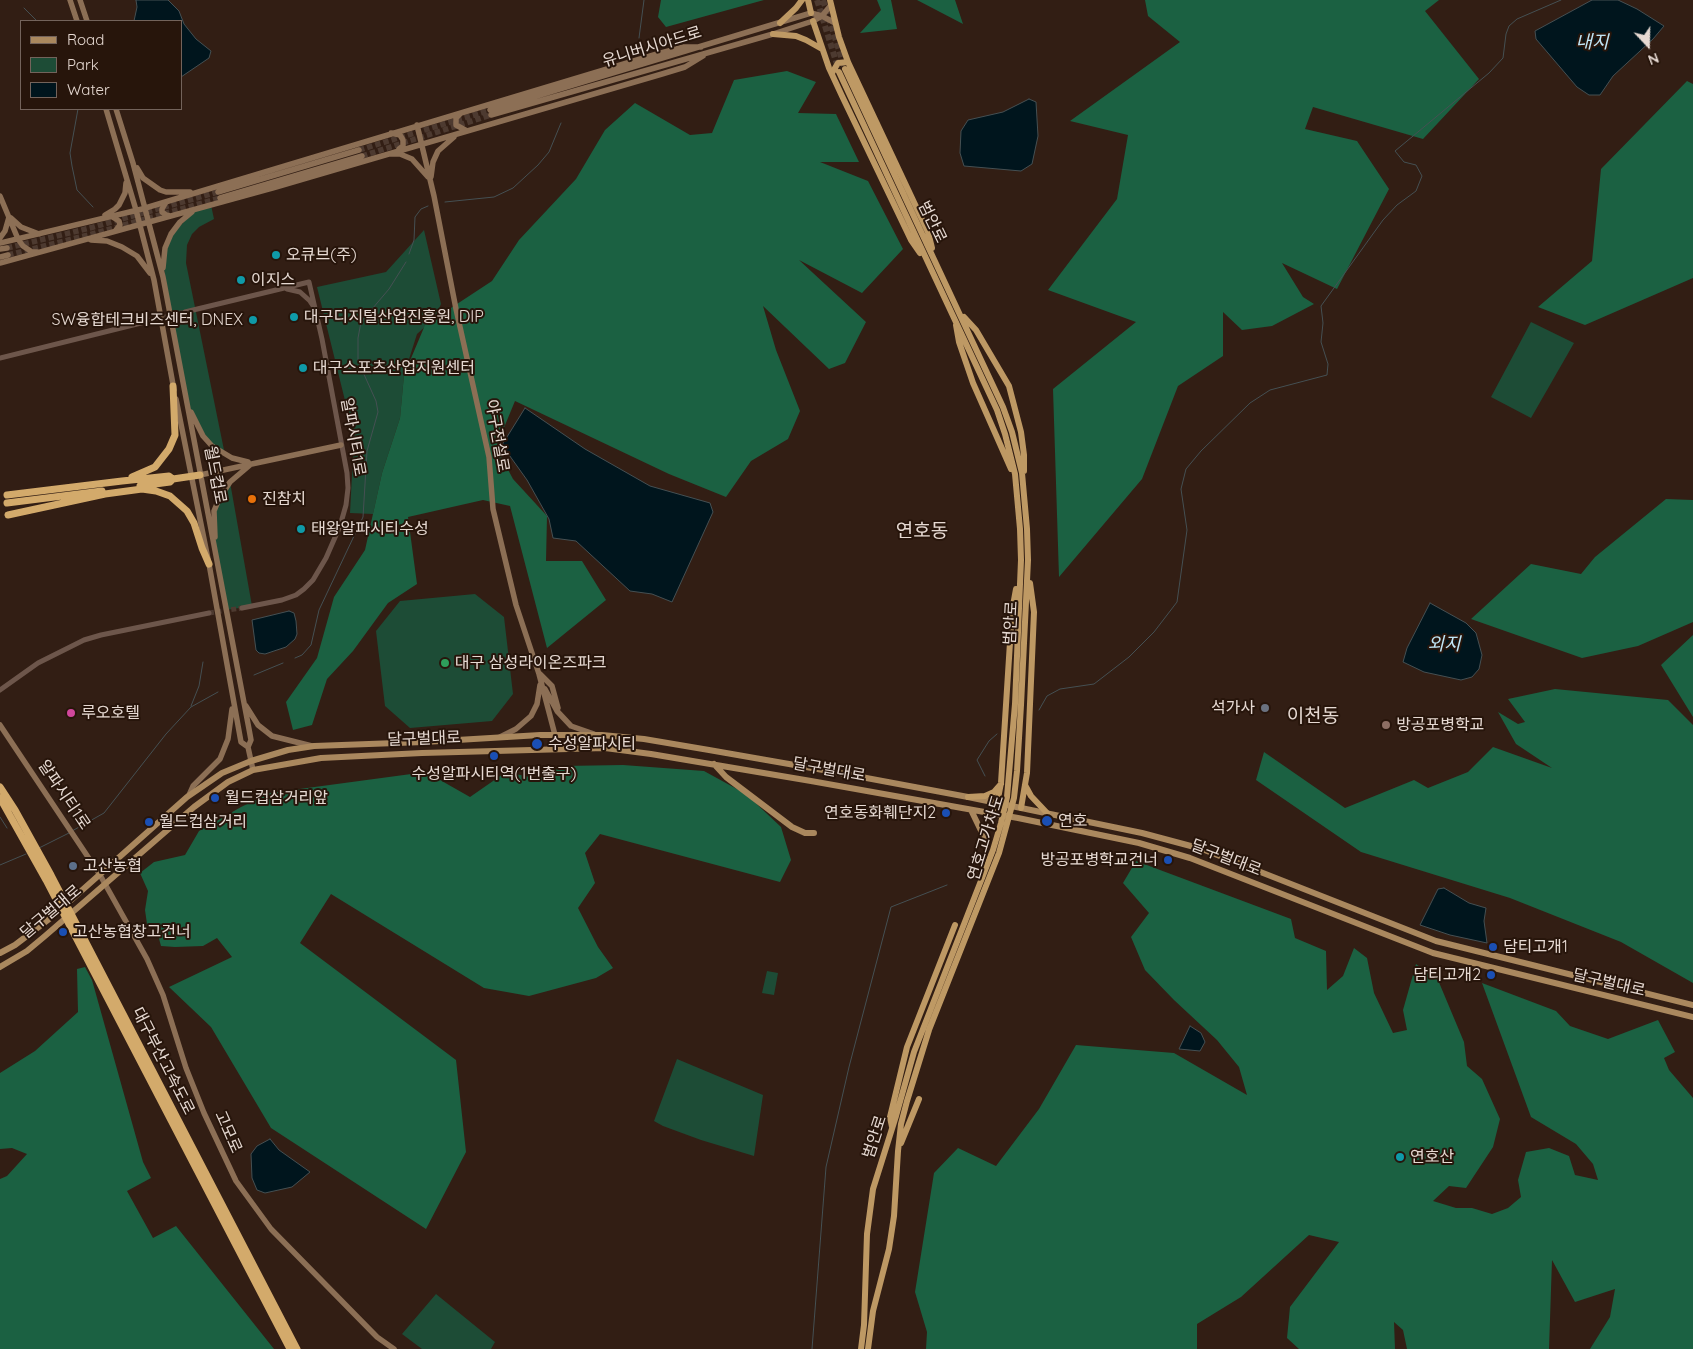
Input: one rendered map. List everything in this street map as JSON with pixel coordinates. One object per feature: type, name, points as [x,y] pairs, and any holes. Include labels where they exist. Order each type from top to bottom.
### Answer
[{"type":"highway","points":[[780,23],[802,0]]},
{"type":"highway","points":[[808,0],[811,12]]},
{"type":"highway","points":[[830,2],[844,68],[928,232],[934,266]]},
{"type":"highway","points":[[813,21],[832,73],[911,240],[934,266]]},
{"type":"highway","points":[[773,34],[796,36],[822,49]]},
{"type":"highway","points":[[832,73],[838,63],[844,68]]},
{"type":"highway","name":"범안로","points":[[844,68],[934,266],[954,316],[991,387]]},
{"type":"highway","name":"범안로","points":[[934,266],[959,310],[995,397],[1012,432],[1027,529],[1018,705]]},
{"type":"highway","points":[[959,310],[976,330],[1009,386],[1021,432],[1024,455],[1020,483]]},
{"type":"highway","points":[[954,316],[959,342],[973,383],[1020,483]]},
{"type":"highway","points":[[122,481],[153,468],[169,449],[175,435],[173,386]]},
{"type":"highway","points":[[173,479],[169,476],[122,481],[7,499],[170,482],[173,479],[200,475]]},
{"type":"highway","points":[[8,515],[105,494],[142,489],[156,491],[170,496],[187,511],[194,523],[209,564]]},
{"type":"highway","points":[[995,814],[1002,783],[1012,611],[1024,568]]},
{"type":"highway","points":[[1021,808],[1025,785],[1034,612],[1024,568]]},
{"type":"highway","name":"연호고가차도","points":[[959,943],[994,867],[1008,825],[1017,771],[1018,705]]},
{"type":"highway","points":[[968,797],[985,796],[994,792],[1002,783]]},
{"type":"highway","points":[[1025,785],[1031,796],[1047,813]]},
{"type":"highway","name":"대구부산고속도로","points":[[0,788],[297,1349]]},
{"type":"highway","name":"대구부산고속도로","points":[[0,798],[12,812]]},
{"type":"highway","points":[[892,1129],[890,1117],[908,1047],[955,925]]},
{"type":"highway","name":"범안로","points":[[861,1349],[864,1325],[869,1212],[873,1189],[916,1046],[959,943]]},
{"type":"highway","name":"범안로","points":[[868,1349],[873,1311],[894,1216],[901,1124],[918,1062],[959,943]]},
{"type":"highway","name":"대구부산고속도로","points":[[87,951],[290,1349]]},
{"type":"highway","points":[[898,1151],[919,1100]]},
{"type":"main road","points":[[70,0],[77,20]]},
{"type":"main road","points":[[80,0],[87,20]]},
{"type":"main road","name":"유니버시아드로","points":[[811,12],[490,112],[703,56],[773,34],[813,21],[822,16],[830,2]]},
{"type":"main road","points":[[811,12],[835,23]]},
{"type":"main road","points":[[811,12],[813,21]]},
{"type":"main road","points":[[0,243],[145,208],[657,54],[684,47],[701,47]]},
{"type":"main road","points":[[0,263],[84,241],[468,131],[685,67],[703,56]]},
{"type":"main road","name":"월드컵로","points":[[106,110],[136,210],[154,280],[173,386],[209,564],[237,723],[241,742],[248,747]]},
{"type":"main road","name":"월드컵로","points":[[116,110],[133,163],[163,277],[251,740],[248,747],[253,770]]},
{"type":"main road","points":[[462,112],[455,122],[459,128],[468,131]]},
{"type":"main road","name":"야구전설로","points":[[416,125],[434,196],[456,309],[489,457],[494,510],[516,605],[540,676],[555,735],[555,749]]},
{"type":"main road","points":[[391,133],[400,135],[403,140],[403,146],[398,150]]},
{"type":"main road","points":[[430,181],[433,162],[438,151],[460,133]]},
{"type":"main road","points":[[219,195],[360,153]]},
{"type":"main road","points":[[384,155],[400,154],[412,159],[430,181]]},
{"type":"main road","points":[[133,163],[143,178],[160,190],[197,192]]},
{"type":"main road","points":[[94,221],[115,209],[118,205],[125,193],[126,176]]},
{"type":"main road","points":[[0,196],[18,239],[32,252],[42,252]]},
{"type":"main road","points":[[166,202],[162,212],[166,216],[171,216]]},
{"type":"main road","points":[[163,277],[163,255],[171,234],[185,217],[204,207]]},
{"type":"main road","points":[[111,216],[119,221],[119,228],[115,231]]},
{"type":"main road","points":[[9,217],[22,227],[39,234]]},
{"type":"main road","points":[[0,238],[5,231],[9,217]]},
{"type":"main road","points":[[84,241],[107,241],[127,249],[141,260],[154,280]]},
{"type":"main road","points":[[0,257],[8,255]]},
{"type":"main road","points":[[188,407],[203,436],[212,446],[232,458],[255,463]]},
{"type":"main road","points":[[200,475],[341,446]]},
{"type":"main road","points":[[216,555],[214,511],[219,498],[234,477],[255,463]]},
{"type":"main road","points":[[540,676],[560,715],[571,726],[596,735]]},
{"type":"main road","points":[[498,738],[516,729],[531,716],[537,704],[540,676]]},
{"type":"main road","points":[[243,701],[258,725],[272,736],[314,746]]},
{"type":"main road","points":[[189,795],[193,786],[220,759],[228,739],[233,702]]},
{"type":"main road","points":[[237,723],[246,733],[249,730]]},
{"type":"main road","name":"알파시티1로","points":[[0,725],[104,883]]},
{"type":"main road","name":"달구벌대로","points":[[0,953],[36,929],[100,875],[189,795],[222,773],[251,761],[288,750],[314,746],[555,735],[596,735],[644,739],[710,750],[968,797],[1142,833],[1202,849],[1436,941],[1693,1005]]},
{"type":"main road","name":"달구벌대로","points":[[0,967],[44,937],[104,883],[194,807],[228,782],[253,770],[321,758],[606,748],[714,764],[995,814],[1139,843],[1190,858],[1416,947],[1502,971],[1693,1017]]},
{"type":"main road","points":[[714,764],[726,777],[787,823],[799,831],[814,833]]},
{"type":"main road","points":[[971,810],[987,843]]},
{"type":"main road","name":"고모로","points":[[104,883],[155,975],[186,1068],[204,1113],[236,1181],[271,1229],[377,1337],[394,1349]]},
{"type":"street","name":"알파시티1로","points":[[185,312],[309,282],[316,310],[347,473],[346,505],[336,536],[317,573],[304,589],[296,595],[282,600],[242,608]]},
{"type":"street","points":[[284,288],[300,292],[316,310]]},
{"type":"street","points":[[0,358],[149,321]]},
{"type":"street","points":[[0,690],[38,663],[84,640],[208,613]]},
{"type":"green space","points":[[661,0],[764,0],[666,27],[658,17]]},
{"type":"green space","points":[[877,0],[891,0],[897,29],[860,33],[881,10]]},
{"type":"green space","points":[[917,0],[955,0],[963,24]]},
{"type":"green space","points":[[1145,0],[1439,0],[1425,11],[1479,79],[1423,139],[1313,107],[1305,129],[1357,141],[1389,189],[1337,289],[1282,263],[1303,297],[1314,304],[1272,326],[1242,330],[1223,312],[1223,356],[1178,386],[1142,479],[1059,577],[1053,389],[1136,322],[1048,290],[1117,199],[1128,135],[1070,121],[1180,42],[1148,16]]},
{"type":"green space","points":[[787,71],[816,82],[798,113],[836,114],[859,162],[820,162],[868,181],[903,249],[862,293],[799,260],[866,322],[845,363],[829,369],[763,306],[776,350],[800,411],[788,439],[751,461],[726,497],[669,474],[515,401],[496,447],[513,479],[547,516],[546,561],[582,561],[606,600],[547,648],[510,506],[483,500],[408,517],[417,584],[388,603],[353,651],[327,679],[312,725],[293,730],[286,702],[317,658],[334,597],[365,550],[382,473],[400,418],[404,375],[425,325],[492,281],[519,240],[576,179],[605,130],[635,103],[690,135],[712,133],[734,80]]},
{"type":"green space","points":[[1687,81],[1693,84],[1693,278],[1585,325],[1538,307],[1592,261],[1601,169]]},
{"type":"green space","points":[[211,205],[214,219],[199,227],[192,234],[187,245],[186,263],[225,455],[212,446],[188,407],[163,264],[168,239],[194,211]]},
{"type":"green space","points":[[424,230],[441,304],[435,318],[417,334],[404,375],[400,418],[382,473],[373,514],[350,513],[354,437],[317,287],[386,272]]},
{"type":"green space","points":[[1531,322],[1574,343],[1531,418],[1491,397]]},
{"type":"green space","points":[[230,482],[252,606],[226,610],[216,555],[214,511]]},
{"type":"green space","points":[[1666,499],[1693,500],[1693,622],[1638,646],[1582,658],[1471,619],[1531,564],[1581,574],[1595,557]]},
{"type":"green space","name":"대구 삼성라이온즈파크","points":[[475,594],[504,617],[513,694],[492,721],[410,728],[385,706],[376,631],[400,601]]},
{"type":"green space","points":[[1693,635],[1693,717],[1661,665]]},
{"type":"green space","points":[[1555,689],[1668,700],[1693,725],[1693,983],[1621,942],[1510,898],[1361,852],[1256,780],[1264,752],[1345,808],[1414,780],[1428,788],[1468,772],[1493,747],[1552,768],[1516,744],[1498,712],[1518,724],[1525,722],[1508,699]]},
{"type":"green space","points":[[623,765],[704,771],[746,794],[781,827],[791,860],[780,882],[600,834],[585,853],[595,883],[578,908],[598,947],[613,968],[596,978],[529,996],[484,988],[331,894],[300,943],[456,1060],[466,1152],[426,1229],[271,1128],[211,1027],[169,987],[232,957],[217,938],[203,946],[161,946],[158,935],[147,924],[145,910],[148,891],[140,873],[154,862],[185,855],[199,831],[270,793],[426,772],[470,797],[506,772],[539,779],[563,766]]},
{"type":"green space","points":[[1136,861],[1291,919],[1295,938],[1326,951],[1327,990],[1343,976],[1354,948],[1367,958],[1374,993],[1393,1033],[1407,1030],[1403,1010],[1416,964],[1438,980],[1464,1042],[1467,1066],[1482,1079],[1500,1119],[1493,1147],[1466,1188],[1449,1186],[1433,1201],[1456,1208],[1472,1208],[1492,1214],[1508,1208],[1521,1197],[1518,1180],[1526,1152],[1549,1148],[1569,1156],[1575,1175],[1598,1180],[1593,1164],[1576,1144],[1531,1117],[1482,983],[1556,1011],[1570,1026],[1608,1039],[1658,1020],[1675,1052],[1664,1058],[1669,1070],[1693,1098],[1693,1349],[1590,1349],[1610,1317],[1615,1289],[1575,1302],[1552,1260],[1549,1349],[1407,1349],[1403,1330],[1394,1322],[1395,1349],[1299,1349],[1287,1338],[1290,1307],[1339,1242],[1309,1235],[1241,1297],[1197,1324],[1197,1349],[926,1349],[927,1332],[915,1292],[934,1173],[958,1148],[996,1166],[1039,1109],[1076,1045],[1174,1053],[1247,1095],[1239,1067],[1217,1040],[1145,970],[1131,937],[1149,913],[1123,883]]},
{"type":"green space","points":[[85,967],[92,980],[143,1162],[151,1178],[127,1191],[153,1238],[176,1226],[274,1349],[0,1349],[0,1179],[7,1176],[27,1154],[12,1148],[0,1149],[0,1073],[35,1051],[78,1012],[77,969]]},
{"type":"green space","points":[[767,971],[778,973],[774,995],[762,993]]},
{"type":"green space","points":[[677,1059],[763,1095],[754,1156],[701,1140],[654,1121]]},
{"type":"green space","points":[[436,1294],[495,1342],[491,1349],[422,1349],[402,1334]]},
{"type":"water","points":[[136,0],[168,0],[179,11],[184,24],[196,39],[211,51],[209,58],[182,76],[182,20],[134,20],[137,7]]},
{"type":"water","name":"내지","points":[[1592,0],[1618,0],[1637,9],[1664,26],[1653,39],[1613,76],[1600,95],[1589,95],[1577,87],[1536,39],[1535,31]]},
{"type":"water","points":[[1029,99],[1036,102],[1038,136],[1032,164],[1021,171],[964,166],[960,153],[961,131],[968,120],[1003,112]]},
{"type":"water","points":[[525,408],[585,449],[650,486],[710,503],[713,512],[672,602],[652,594],[630,591],[576,541],[553,538],[549,519],[527,480],[502,445]]},
{"type":"water","name":"외지","points":[[1430,603],[1466,623],[1476,633],[1482,655],[1479,669],[1472,677],[1461,680],[1424,672],[1403,662],[1407,648]]},
{"type":"water","points":[[289,611],[294,613],[296,621],[297,634],[295,639],[286,647],[265,654],[259,653],[256,650],[252,620]]},
{"type":"water","points":[[1444,888],[1469,903],[1486,908],[1484,921],[1487,943],[1450,935],[1420,925],[1438,889]]},
{"type":"water","points":[[1190,1026],[1201,1033],[1205,1042],[1200,1051],[1179,1049]]},
{"type":"water","points":[[270,1139],[279,1150],[310,1172],[292,1187],[265,1193],[257,1190],[252,1178],[251,1154],[257,1146]]},
{"type":"waterway","points":[[639,38],[644,0]]},
{"type":"waterway","points":[[1039,710],[1047,696],[1060,689],[1094,684],[1129,657],[1154,632],[1177,602],[1187,530],[1181,489],[1186,469],[1201,451],[1250,403],[1270,390],[1327,375],[1328,364],[1321,342],[1323,323],[1321,306],[1383,220],[1397,205],[1416,191],[1422,176],[1416,165],[1404,162],[1395,151],[1489,73],[1503,58],[1509,26],[1517,19],[1561,0]]},
{"type":"waterway","points":[[24,8],[36,20]]},
{"type":"waterway","points":[[78,110],[70,153],[72,166],[77,190],[93,207]]},
{"type":"waterway","points":[[445,202],[494,197],[513,188],[549,152],[561,123]]},
{"type":"waterway","points":[[409,254],[414,240],[415,217],[421,209],[428,206]]},
{"type":"waterway","points":[[295,658],[302,655],[311,645],[319,610],[363,517],[367,451],[378,412],[376,401],[358,361],[358,338],[361,322],[389,289],[406,262]]},
{"type":"waterway","points":[[191,706],[199,686],[203,662]]},
{"type":"waterway","points":[[254,675],[283,663]]},
{"type":"waterway","points":[[72,831],[104,813],[166,734],[191,707],[218,692]]},
{"type":"waterway","points":[[985,776],[977,760],[989,741],[997,734]]},
{"type":"waterway","points":[[0,817],[7,828]]},
{"type":"waterway","points":[[39,848],[69,833]]},
{"type":"waterway","points":[[0,865],[26,854]]},
{"type":"waterway","points":[[812,1349],[826,1167],[849,1067],[891,907],[947,885]]},
{"type":"tunnel","points":[[817,0],[838,68]]},
{"type":"tunnel","points":[[823,0],[844,66]]},
{"type":"tunnel","points":[[359,150],[490,110]]},
{"type":"tunnel","points":[[362,156],[491,115]]},
{"type":"tunnel","points":[[7,248],[90,228],[218,192]]},
{"type":"tunnel","points":[[8,255],[92,234],[220,198]]},
{"type":"tunnel","points":[[149,321],[185,312]]},
{"type":"tunnel","points":[[209,613],[242,608]]},
{"type":"place","name":"오큐브(주)","points":[[276,255]]},
{"type":"place","name":"이지스","points":[[241,280]]},
{"type":"place","name":"대구디지털산업진흥원, DIP","points":[[294,317]]},
{"type":"place","name":"SW융합테크비즈센터, DNEX","points":[[253,320]]},
{"type":"place","name":"대구스포츠산업지원센터","points":[[303,368]]},
{"type":"place","name":"진참치","points":[[252,499]]},
{"type":"place","name":"태왕알파시티수성","points":[[301,529]]},
{"type":"place","name":"대구 삼성라이온즈파크","points":[[445,663]]},
{"type":"place","name":"석가사","points":[[1265,708]]},
{"type":"place","name":"루오호텔","points":[[71,713]]},
{"type":"place","name":"방공포병학교","points":[[1386,725]]},
{"type":"place","name":"수성알파시티","points":[[537,744]]},
{"type":"place","name":"수성알파시티역(1번출구)","points":[[494,756]]},
{"type":"place","name":"월드컵삼거리앞","points":[[215,798]]},
{"type":"place","name":"연호동화훼단지2","points":[[946,813]]},
{"type":"place","name":"연호","points":[[1047,821]]},
{"type":"place","name":"월드컵삼거리","points":[[149,822]]},
{"type":"place","name":"방공포병학교건너","points":[[1168,860]]},
{"type":"place","name":"고산농협","points":[[73,866]]},
{"type":"place","name":"고산농협창고건너","points":[[63,932]]},
{"type":"place","name":"담티고개1","points":[[1493,947]]},
{"type":"place","name":"담티고개2","points":[[1491,975]]},
{"type":"place","name":"연호산","points":[[1400,1157]]},
{"type":"district","name":"연호동","points":[[922,531]]},
{"type":"district","name":"이천동","points":[[1313,716]]}]
